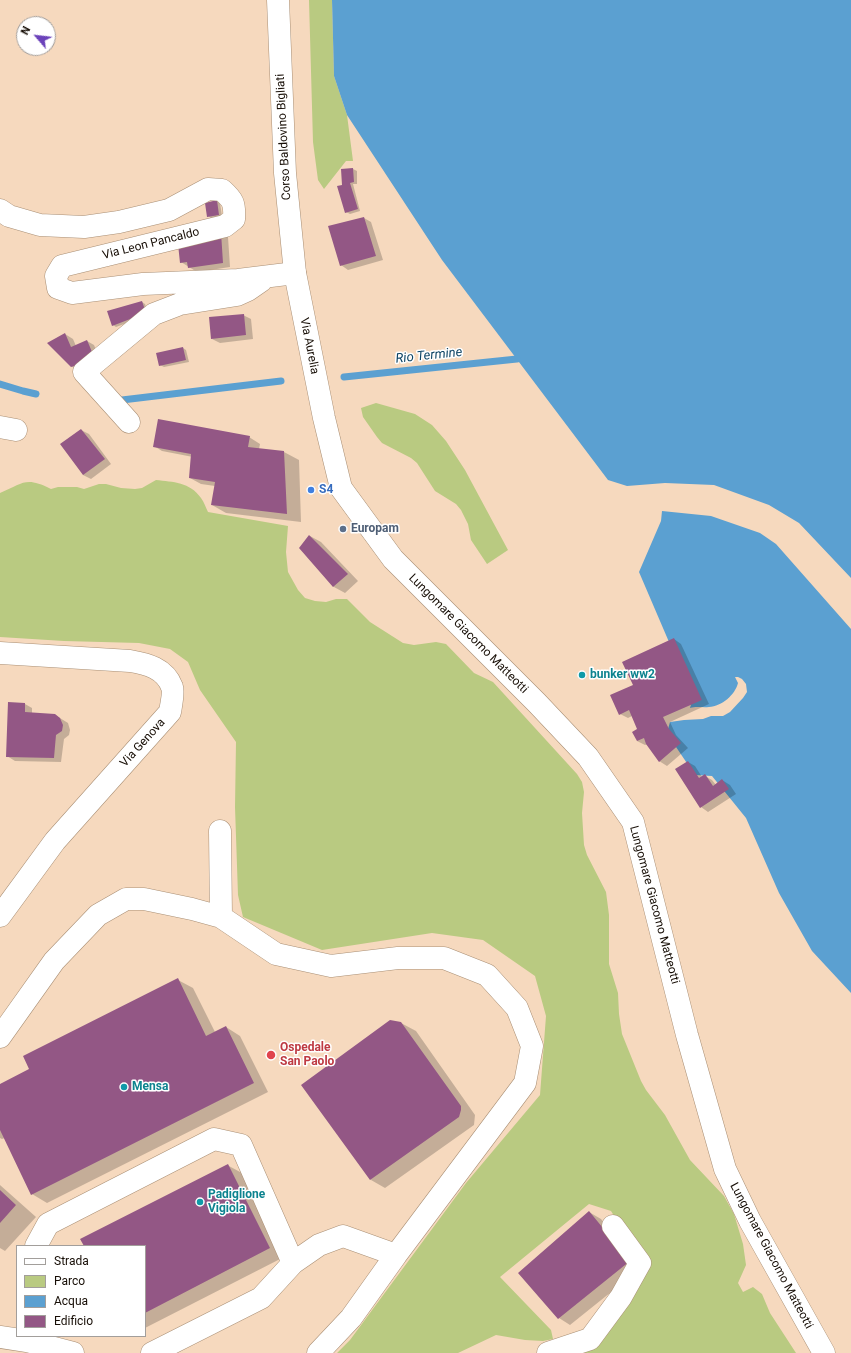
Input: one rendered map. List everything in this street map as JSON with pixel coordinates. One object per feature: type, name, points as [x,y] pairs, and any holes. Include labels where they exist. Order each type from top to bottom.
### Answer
[{"type":"main road","name":"Corso Baldovino Bigliati","points":[[278,0],[285,173],[295,273]]},
{"type":"main road","name":"Via Leon Pancaldo","points":[[0,210],[9,216],[40,225],[84,228],[119,222],[169,210],[208,189],[222,190],[232,200],[235,208],[234,219],[225,226],[62,266],[56,276],[58,288],[72,293],[143,284],[238,280],[265,278],[295,273]]},
{"type":"main road","name":"Via Aurelia","points":[[295,273],[324,418]]},
{"type":"main road","points":[[129,422],[84,372],[154,314],[180,304],[237,295],[248,290],[265,278]]},
{"type":"main road","name":"Lungomare Giacomo Matteotti","points":[[324,418],[341,488],[393,559],[531,697],[588,757],[633,822],[687,1035],[725,1169],[750,1221],[824,1353]]},
{"type":"main road","name":"Via Genova","points":[[0,653],[130,661],[151,665],[164,675],[172,688],[170,712],[55,840],[0,916]]},
{"type":"main road","points":[[220,832],[221,917]]},
{"type":"main road","points":[[0,1037],[54,961],[98,915],[126,899],[144,899],[221,917],[276,954],[330,966],[398,958],[444,958],[487,975],[518,1008],[532,1046],[524,1084],[396,1255],[351,1318],[318,1353]]},
{"type":"main road","points":[[37,1245],[48,1224],[214,1139],[242,1145],[293,1263]]},
{"type":"main road","points":[[548,1353],[590,1339],[621,1297],[640,1263],[613,1226]]},
{"type":"main road","points":[[152,1353],[261,1298],[293,1263],[319,1245],[343,1236],[396,1255]]},
{"type":"main road","points":[[0,1337],[27,1338],[73,1353]]},
{"type":"green space","points":[[309,0],[332,0],[334,76],[347,115],[353,161],[346,161],[324,189],[318,180],[313,142]]},
{"type":"green space","points":[[376,403],[415,414],[432,425],[446,441],[465,470],[508,550],[487,564],[471,540],[468,524],[461,510],[456,504],[435,491],[417,463],[411,458],[382,443],[363,417],[361,408]]},
{"type":"green space","points":[[156,480],[181,484],[192,489],[201,498],[208,512],[288,526],[286,552],[288,572],[298,590],[305,598],[326,602],[336,599],[347,599],[370,622],[403,643],[414,645],[436,642],[446,644],[474,673],[493,682],[577,774],[582,782],[584,792],[582,813],[584,845],[587,855],[606,892],[609,915],[609,964],[618,993],[622,1034],[646,1090],[665,1115],[690,1160],[724,1196],[734,1214],[743,1244],[746,1265],[738,1283],[743,1292],[753,1287],[762,1294],[770,1313],[796,1353],[578,1353],[646,1267],[611,1211],[589,1204],[500,1277],[551,1330],[553,1339],[543,1341],[525,1340],[496,1335],[458,1353],[337,1353],[350,1340],[466,1183],[540,1095],[546,1016],[535,976],[483,940],[432,933],[322,950],[243,917],[238,895],[235,807],[236,742],[200,690],[188,662],[170,649],[139,643],[64,641],[0,637],[0,493],[25,482],[36,483],[51,489],[58,487],[77,487],[84,489],[99,484],[106,484],[121,488],[135,489],[142,488]]},
{"type":"water","points":[[332,0],[851,0],[851,578],[799,523],[769,505],[714,485],[665,483],[627,486],[608,480],[442,260],[347,115],[334,76]]},
{"type":"water","points":[[662,511],[711,516],[760,533],[776,544],[851,629],[851,993],[812,951],[779,893],[746,818],[712,776],[695,775],[676,747],[668,729],[670,722],[703,719],[711,716],[723,716],[730,712],[747,692],[746,684],[742,679],[735,677],[738,683],[734,692],[719,705],[690,708],[693,698],[639,572],[661,521]]},
{"type":"building","points":[[353,168],[354,182],[350,183],[358,209],[345,213],[337,186],[342,185],[341,169]]},
{"type":"building","points":[[217,200],[219,215],[207,217],[205,203]]},
{"type":"building","points":[[364,217],[376,256],[340,266],[328,226]]},
{"type":"building","points":[[221,232],[223,263],[188,268],[187,262],[180,263],[178,244]]},
{"type":"building","points":[[142,301],[146,313],[112,326],[107,311]]},
{"type":"building","points":[[244,314],[246,335],[211,339],[209,317]]},
{"type":"building","points":[[65,333],[71,347],[87,340],[95,359],[71,367],[47,343]]},
{"type":"building","points":[[183,347],[186,360],[159,366],[156,353]]},
{"type":"building","points":[[158,419],[250,436],[248,447],[284,451],[287,514],[211,505],[215,482],[189,478],[191,454],[153,447]]},
{"type":"building","points":[[81,429],[105,459],[83,475],[60,444]]},
{"type":"building","points":[[309,535],[348,574],[333,587],[299,548]]},
{"type":"building","points":[[674,638],[702,700],[663,717],[669,729],[681,743],[659,762],[646,744],[644,738],[637,741],[632,732],[637,729],[629,710],[619,715],[610,695],[633,685],[622,662]]},
{"type":"building","points":[[8,702],[25,703],[25,712],[55,714],[60,718],[63,725],[62,731],[56,735],[54,758],[6,757]]},
{"type":"building","points":[[688,761],[699,778],[705,774],[713,786],[722,779],[729,789],[700,808],[675,769]]},
{"type":"building","name":"Mensa","points":[[178,978],[206,1036],[226,1026],[254,1083],[31,1195],[0,1130],[0,1084],[29,1069],[23,1056]]},
{"type":"building","points":[[390,1020],[401,1022],[461,1106],[461,1110],[459,1117],[370,1180],[301,1085]]},
{"type":"building","name":"Padiglione Vigiola","points":[[228,1164],[270,1248],[146,1312],[146,1245],[83,1245],[80,1239]]},
{"type":"building","points":[[0,1190],[16,1205],[0,1223]]},
{"type":"building","points":[[589,1211],[630,1261],[558,1319],[518,1273]]},
{"type":"waterway","name":"Rio Termine","points":[[344,377],[517,359]]},
{"type":"waterway","name":"Rio Termine","points":[[122,400],[281,381]]},
{"type":"waterway","name":"Rio Termine","points":[[0,384],[36,394]]},
{"type":"place","name":"S4","points":[[311,490]]},
{"type":"place","name":"Europam","points":[[343,529]]},
{"type":"place","name":"bunker ww2","points":[[582,675]]},
{"type":"place","name":"Ospedale San Paolo","points":[[271,1055]]},
{"type":"place","name":"Mensa","points":[[124,1087]]},
{"type":"place","name":"Padiglione Vigiola","points":[[200,1202]]}]
